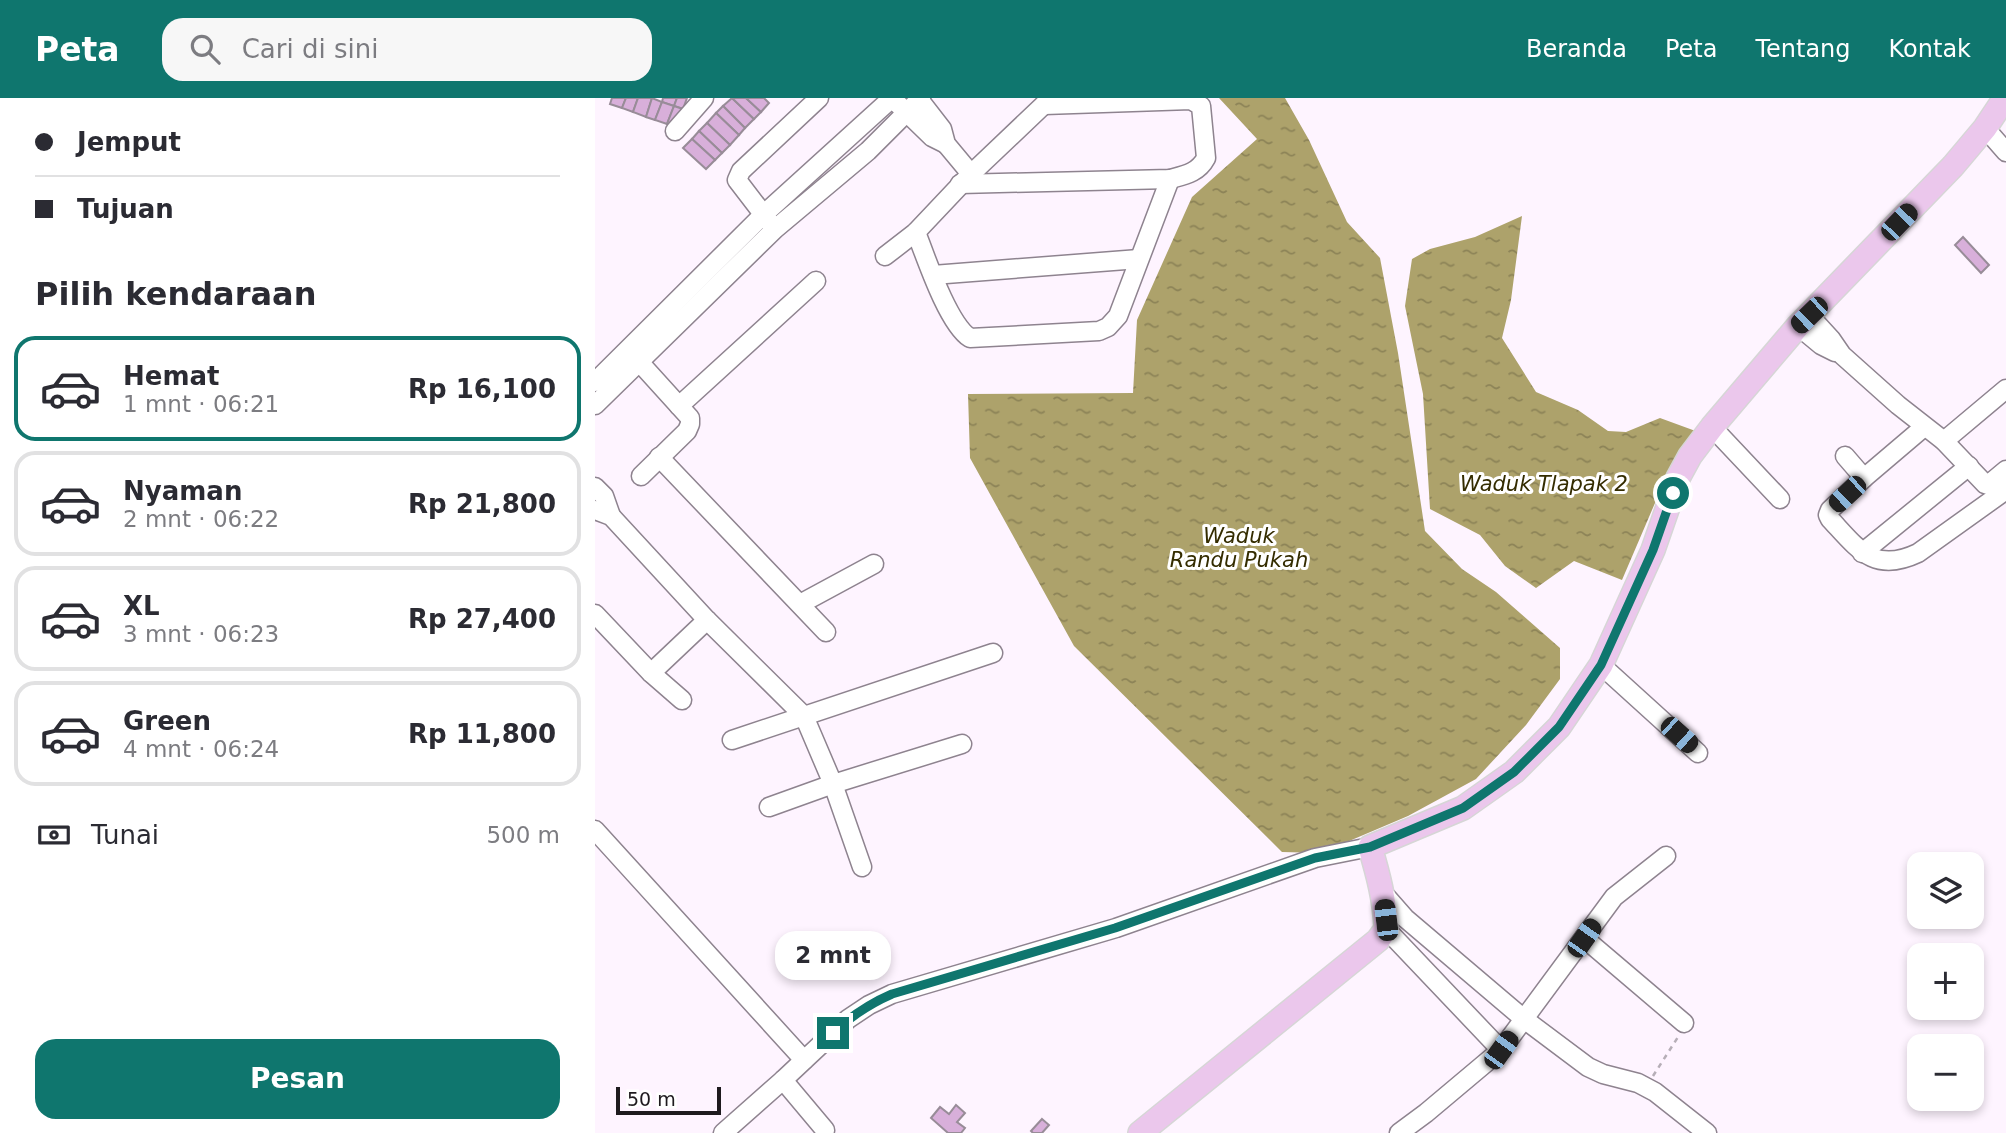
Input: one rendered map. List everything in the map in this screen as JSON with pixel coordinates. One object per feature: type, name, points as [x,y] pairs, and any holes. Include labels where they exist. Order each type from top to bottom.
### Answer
[{"type":"main road","points":[[1140,1133],[1378,940],[1386,929],[1383,893],[1370,847],[1463,808],[1514,772],[1559,727],[1601,665],[1653,550],[1678,478],[1690,456],[1804,321],[1953,166],[1985,128],[2004,98]]},
{"type":"street","points":[[675,131],[704,98]]},
{"type":"street","points":[[769,222],[737,180],[741,171],[819,98]]},
{"type":"street","points":[[595,405],[640,362],[769,222],[892,98],[932,137],[946,144]]},
{"type":"street","points":[[595,382],[627,349],[769,222],[868,151],[919,99],[941,129],[965,179]]},
{"type":"street","points":[[885,256],[916,232],[965,179],[1048,102],[1191,100],[1201,106],[1206,158],[1203,165],[1194,172],[1170,179],[965,179]]},
{"type":"street","points":[[1985,128],[2006,152]]},
{"type":"street","points":[[916,232],[958,328],[970,338],[1099,331],[1108,327],[1118,316],[1170,179]]},
{"type":"street","points":[[933,275],[1139,259]]},
{"type":"street","points":[[679,406],[816,281]]},
{"type":"street","points":[[1804,321],[1821,345],[1842,355],[1924,427],[1944,441],[1997,490]]},
{"type":"street","points":[[627,349],[690,418],[687,430],[641,476]]},
{"type":"street","points":[[1944,441],[2006,389]]},
{"type":"street","points":[[1712,427],[1780,499]]},
{"type":"street","points":[[1924,427],[1830,510],[1830,519],[1862,553],[1889,563],[1918,553],[1997,490],[2006,470]]},
{"type":"street","points":[[1845,456],[1864,478]]},
{"type":"street","points":[[659,457],[826,632]]},
{"type":"street","points":[[1862,553],[1969,466]]},
{"type":"street","points":[[595,487],[604,496],[603,513],[804,716],[833,784],[862,867]]},
{"type":"street","points":[[800,604],[874,564]]},
{"type":"street","points":[[596,615],[651,673],[682,700]]},
{"type":"street","points":[[651,673],[707,620]]},
{"type":"street","points":[[732,740],[993,653]]},
{"type":"street","points":[[1601,665],[1699,753]]},
{"type":"street","points":[[769,807],[962,744]]},
{"type":"street","points":[[595,830],[804,1060]]},
{"type":"street","points":[[723,1133],[848,1019],[869,1004],[892,994],[1115,928],[1315,858],[1370,847]]},
{"type":"street","points":[[1398,1133],[1501,1050],[1614,897],[1666,856]]},
{"type":"street","points":[[1383,893],[1405,918],[1524,1019],[1588,1067],[1646,1087],[1706,1133]]},
{"type":"street","points":[[1386,929],[1501,1050]]},
{"type":"street","points":[[1584,938],[1684,1023]]},
{"type":"street","points":[[783,1080],[825,1130]]},
{"type":"path","points":[[1646,1087],[1684,1023]]},
{"type":"water","name":"Waduk Randu Pukah","points":[[1219,98],[1285,98],[1309,140],[1347,222],[1380,258],[1398,353],[1425,531],[1462,569],[1496,592],[1560,648],[1560,679],[1526,725],[1476,779],[1408,816],[1321,853],[1282,852],[1074,646],[970,458],[968,394],[1133,393],[1137,320],[1192,197],[1257,139]]},
{"type":"water","name":"Waduk Tlapak 2","points":[[1522,216],[1511,300],[1502,338],[1536,392],[1578,410],[1608,431],[1626,432],[1660,418],[1701,433],[1661,489],[1622,580],[1574,561],[1536,588],[1505,566],[1480,535],[1430,509],[1423,394],[1405,306],[1412,259],[1430,249],[1475,237]]},
{"type":"building","points":[[612,98],[626,98],[622,108],[610,104]]},
{"type":"building","points":[[626,98],[638,98],[633,112],[622,108]]},
{"type":"building","points":[[638,98],[652,98],[646,117],[633,112]]},
{"type":"building","points":[[652,98],[662,102],[655,120],[646,117]]},
{"type":"building","points":[[663,98],[677,98],[674,106],[662,102]]},
{"type":"building","points":[[677,98],[687,98],[683,109],[674,106]]},
{"type":"building","points":[[732,98],[754,119],[745,128],[723,106]]},
{"type":"building","points":[[732,98],[746,98],[761,112],[754,119]]},
{"type":"building","points":[[746,98],[764,98],[769,103],[761,112]]},
{"type":"building","points":[[662,102],[674,106],[667,124],[655,120]]},
{"type":"building","points":[[674,106],[683,109],[677,128],[667,124]]},
{"type":"building","points":[[723,106],[745,128],[739,135],[716,113]]},
{"type":"building","points":[[716,113],[739,135],[730,145],[707,123]]},
{"type":"building","points":[[707,123],[730,145],[722,153],[699,131]]},
{"type":"building","points":[[699,131],[722,153],[715,160],[692,139]]},
{"type":"building","points":[[692,139],[715,160],[706,169],[683,148]]},
{"type":"building","points":[[1963,237],[1989,265],[1981,273],[1955,245]]},
{"type":"building","points":[[956,1105],[965,1113],[957,1122],[965,1128],[961,1133],[948,1133],[931,1118],[940,1107],[949,1114]]},
{"type":"building","points":[[1042,1119],[1049,1125],[1042,1133],[1033,1133],[1031,1131]]},
{"type":"route","points":[[833,1033],[869,1004],[892,994],[1115,928],[1315,858],[1370,847],[1463,808],[1485,794],[1514,772],[1559,727],[1601,665],[1653,550],[1673,493]]}]
